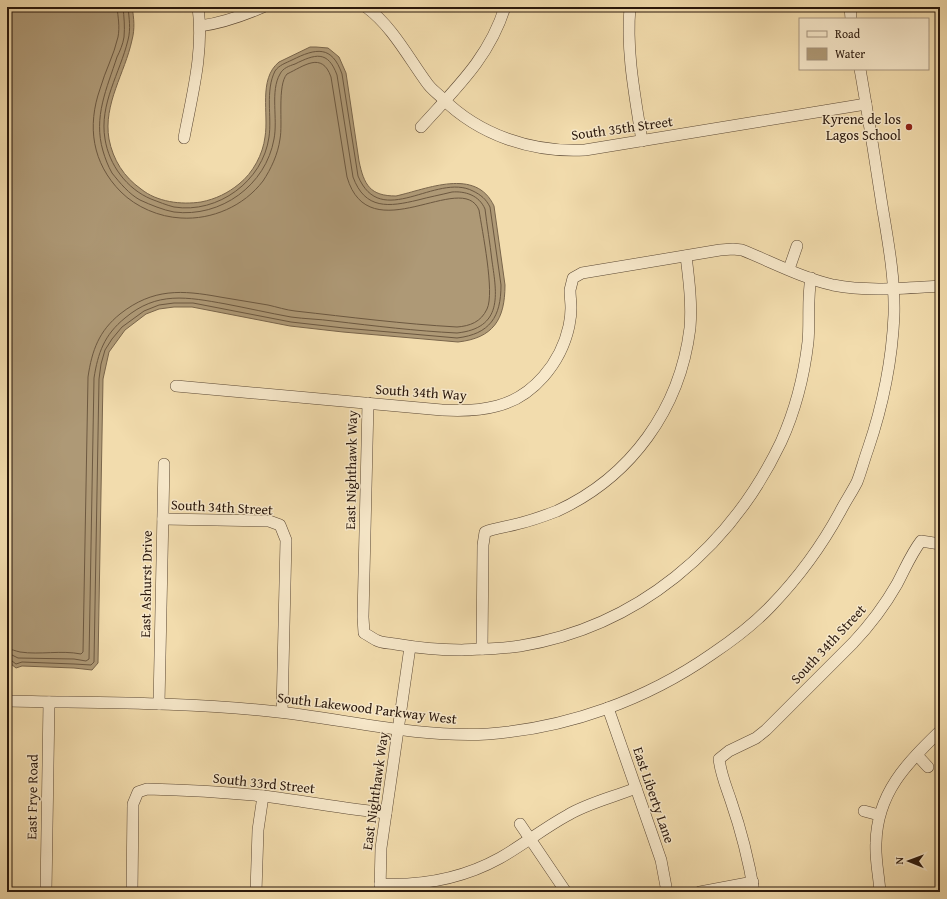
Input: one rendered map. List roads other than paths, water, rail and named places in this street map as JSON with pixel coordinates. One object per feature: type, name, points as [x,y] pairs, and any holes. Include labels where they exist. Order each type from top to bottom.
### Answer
[{"type":"street","points":[[184,138],[199,53],[200,26],[198,7]]},
{"type":"street","points":[[200,26],[230,20],[263,7]]},
{"type":"street","name":"South 35th Street","points":[[366,7],[374,12],[389,28],[428,85],[465,118],[479,126],[519,143],[537,147],[566,151],[579,150],[866,104]]},
{"type":"street","points":[[421,127],[469,74],[482,56],[492,38],[505,7]]},
{"type":"street","points":[[630,7],[630,67],[642,141]]},
{"type":"street","points":[[850,7],[851,18]]},
{"type":"street","name":"South Lakewood Parkway West","points":[[7,701],[219,706],[282,712],[425,733],[487,734],[556,724],[608,708],[653,691],[697,665],[736,638],[769,608],[799,575],[825,539],[857,482],[885,393],[892,343],[894,311],[893,288],[885,220],[860,70]]},
{"type":"street","points":[[788,269],[797,246]]},
{"type":"street","name":"South 34th Way","points":[[176,386],[461,411],[480,410],[498,406],[515,399],[536,384],[552,366],[561,350],[570,322],[572,309],[570,290],[573,278],[582,273],[720,250],[742,250],[811,278],[833,284],[858,288],[940,286]]},
{"type":"street","points":[[482,649],[483,545],[485,532],[549,514],[594,491],[625,465],[645,441],[668,403],[684,360],[690,328],[690,292],[686,256]]},
{"type":"street","points":[[410,647],[442,650],[482,649],[519,646],[554,638],[605,620],[635,605],[681,573],[708,548],[736,517],[756,488],[781,442],[792,414],[804,368],[808,342],[809,289],[811,278]]},
{"type":"street","name":"East Nighthawk Way","points":[[368,403],[363,617],[364,633],[377,641],[410,647],[381,848],[380,888]]},
{"type":"street","name":"East Ashurst Drive","points":[[159,704],[164,464]]},
{"type":"street","name":"South 34th Street","points":[[163,519],[269,521],[280,525],[286,540],[282,712]]},
{"type":"street","name":"South 34th Street","points":[[754,887],[731,801],[721,773],[720,759],[729,751],[756,738],[766,730],[854,643],[886,602],[897,584],[913,551],[921,541],[940,544]]},
{"type":"street","name":"East Frye Road","points":[[46,892],[49,702]]},
{"type":"street","name":"East Liberty Lane","points":[[608,708],[661,860],[667,892]]},
{"type":"street","points":[[880,892],[876,859],[879,815],[894,782],[909,762],[940,731]]},
{"type":"street","points":[[917,754],[928,767]]},
{"type":"street","points":[[380,888],[452,878],[485,866],[568,815],[636,788]]},
{"type":"street","name":"South 33rd Street","points":[[132,892],[133,804],[138,792],[147,789],[194,790],[263,796],[386,813]]},
{"type":"street","points":[[256,892],[258,830],[263,796]]},
{"type":"street","points":[[864,810],[879,815]]},
{"type":"street","points":[[520,824],[566,892]]},
{"type":"street","points":[[700,892],[754,887]]},
{"type":"water","points":[[7,7],[132,7],[134,24],[133,36],[109,113],[109,139],[116,161],[129,179],[154,197],[177,203],[193,203],[212,199],[231,190],[244,180],[253,169],[260,156],[264,143],[266,128],[266,87],[273,69],[279,62],[310,47],[328,48],[339,57],[346,73],[359,161],[366,183],[370,188],[380,194],[396,196],[450,184],[463,184],[475,187],[486,194],[494,206],[505,285],[503,308],[495,325],[480,336],[470,340],[458,342],[290,326],[192,307],[159,309],[146,314],[125,330],[109,352],[103,379],[98,663],[92,670],[22,666],[16,668],[11,664],[7,664]]},
{"type":"place","name":"Kyrene de los Lagos School","points":[[909,127]]}]
